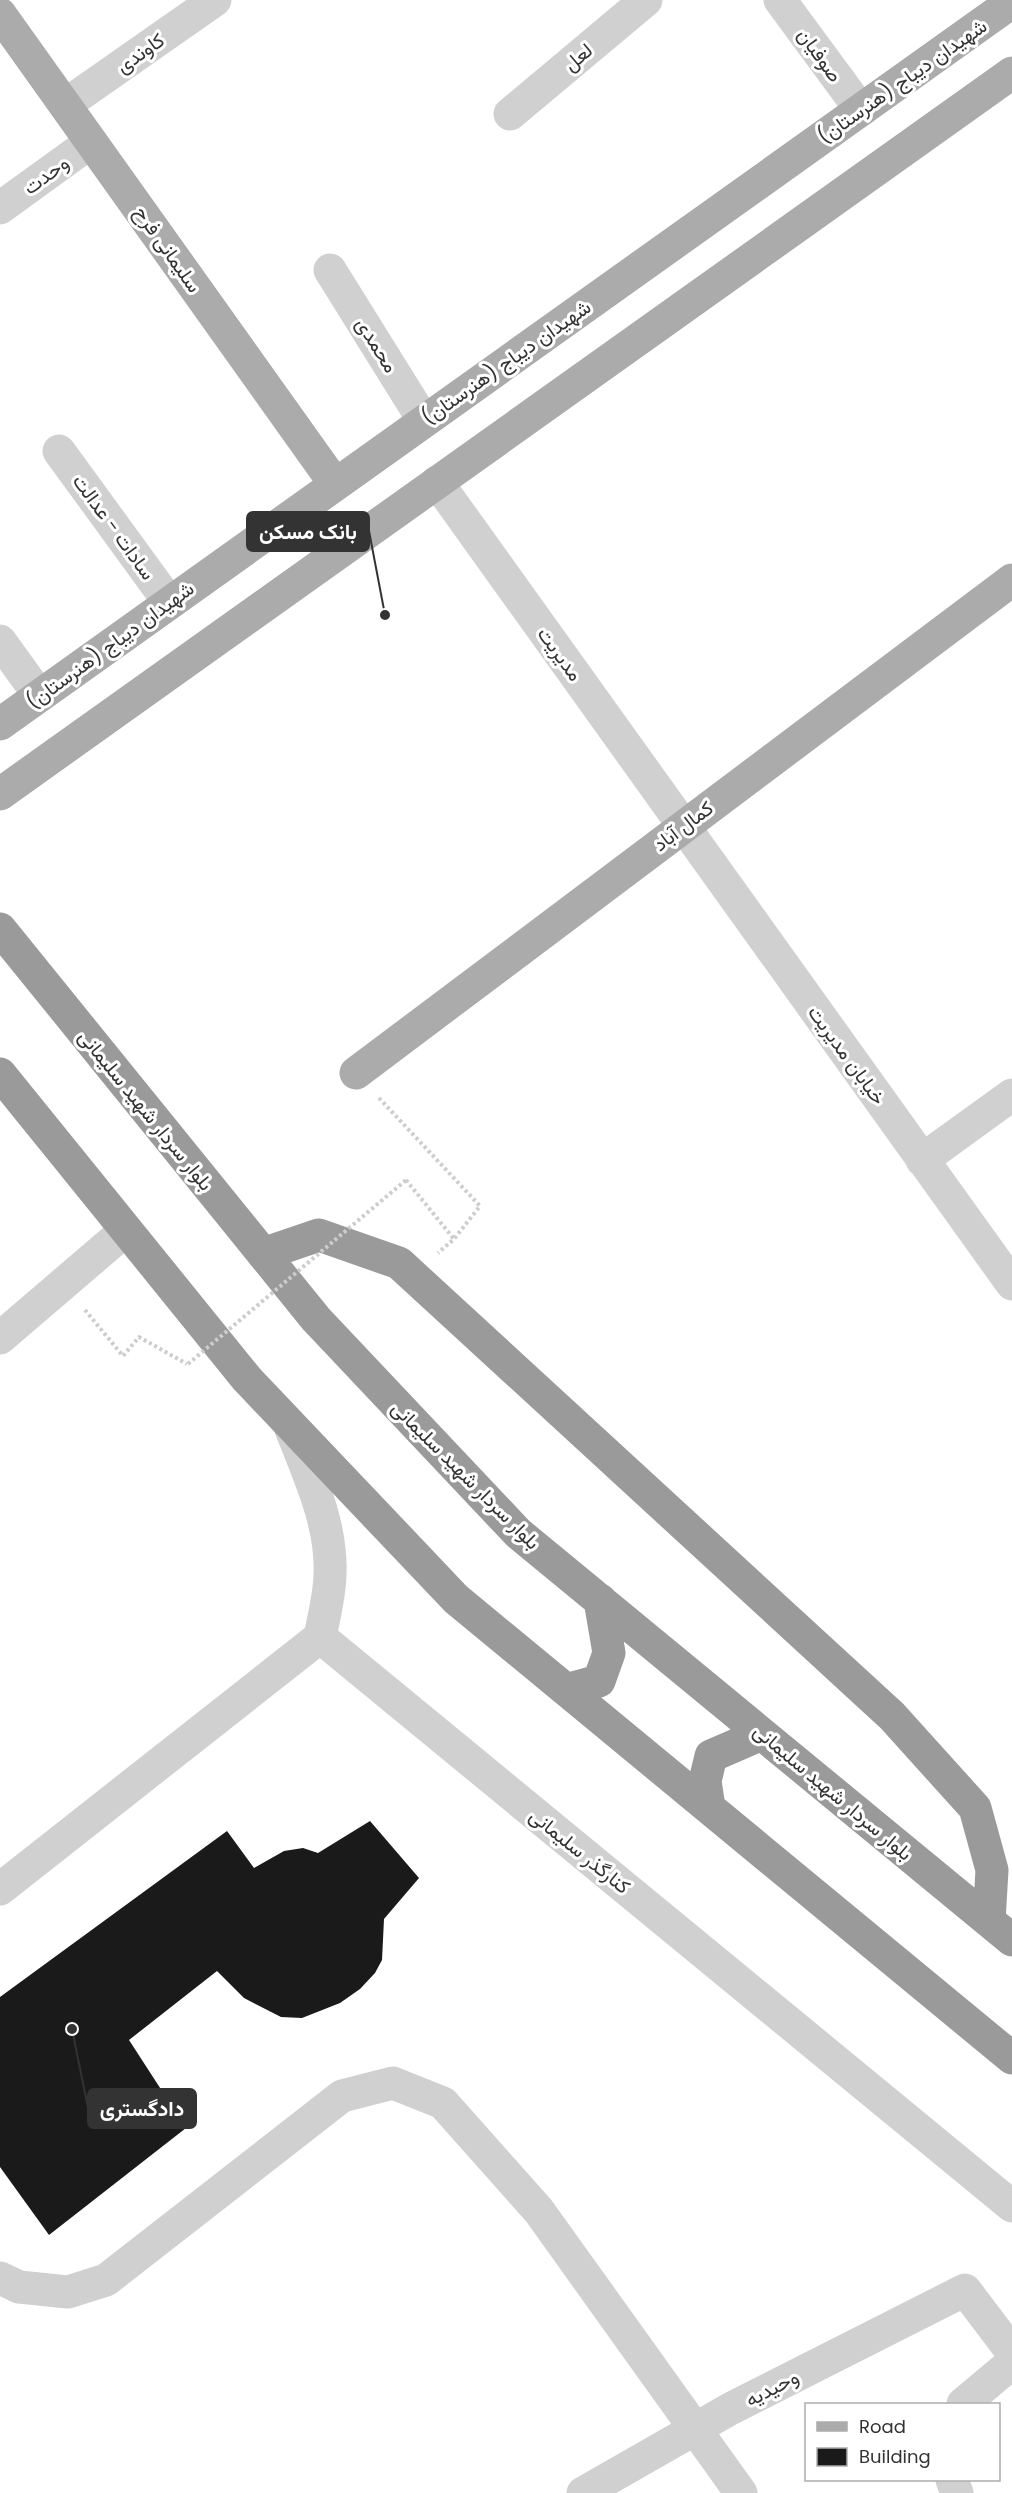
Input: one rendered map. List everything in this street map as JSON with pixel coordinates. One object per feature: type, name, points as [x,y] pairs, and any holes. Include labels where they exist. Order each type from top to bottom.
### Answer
[{"type":"highway","name":"بلوار سردار شهید سلیمانی","points":[[0,929],[316,1319],[518,1533],[1000,1930]]},
{"type":"highway","points":[[0,1074],[247,1379],[456,1599],[1012,2058]]},
{"type":"highway","points":[[263,1254],[318,1235],[399,1263],[892,1716],[960,1791],[975,1808],[992,1870],[1000,1930]]},
{"type":"highway","points":[[566,1690],[599,1681],[609,1653],[600,1600]]},
{"type":"highway","points":[[709,1808],[705,1781],[711,1756],[762,1734]]},
{"type":"main road","name":"شهیدان دیباج (هنرستان)","points":[[0,724],[1012,2]]},
{"type":"main road","name":"سلیمانی فرح","points":[[0,14],[335,484]]},
{"type":"main road","points":[[0,794],[1012,73]]},
{"type":"main road","name":"کمال آباد","points":[[356,1073],[1012,580]]},
{"type":"street","name":"کاوندی","points":[[65,105],[214,0]]},
{"type":"street","name":"لعل","points":[[510,114],[646,0]]},
{"type":"street","name":"صوفیان","points":[[780,0],[861,110]]},
{"type":"street","name":"وحدت","points":[[0,208],[92,142]]},
{"type":"street","name":"محمدی","points":[[330,270],[424,420]]},
{"type":"street","name":"سادات - عدالت","points":[[59,451],[170,602]]},
{"type":"street","name":"مدیریت","points":[[438,482],[683,826]]},
{"type":"street","points":[[0,641],[39,695]]},
{"type":"street","name":"خیابان مدیریت","points":[[683,826],[1012,1284]]},
{"type":"street","points":[[922,1160],[1012,1095]]},
{"type":"street","points":[[0,1338],[126,1230]]},
{"type":"street","points":[[0,1889],[320,1637],[330,1575],[329,1549],[314,1489],[289,1424]]},
{"type":"street","name":"کنارگذر سلیمانی","points":[[320,1637],[1012,2206]]},
{"type":"street","points":[[0,2278],[19,2287],[68,2292],[106,2280],[342,2096],[393,2083],[443,2103],[539,2211],[741,2493]]},
{"type":"street","name":"وحیدیه","points":[[583,2493],[730,2409],[965,2290],[1012,2352]]},
{"type":"street","points":[[964,2403],[1012,2363]]},
{"type":"path","points":[[356,1073],[480,1206],[454,1239],[412,1275]]},
{"type":"path","points":[[63,1284],[123,1356],[139,1337],[188,1364],[406,1180],[454,1239]]},
{"type":"building","points":[[370,1821],[419,1878],[384,1919],[382,1960],[375,1973],[360,1989],[340,2003],[302,2018],[281,2017],[244,1998],[217,1971],[129,2040],[186,2128],[49,2235],[0,2167],[0,1997],[227,1831],[254,1868],[284,1851],[303,1848],[318,1853]]},
{"type":"place","name":"بانک مسکن","points":[[385,615]]},
{"type":"place","name":"دادگستری","points":[[72,2029]]}]
